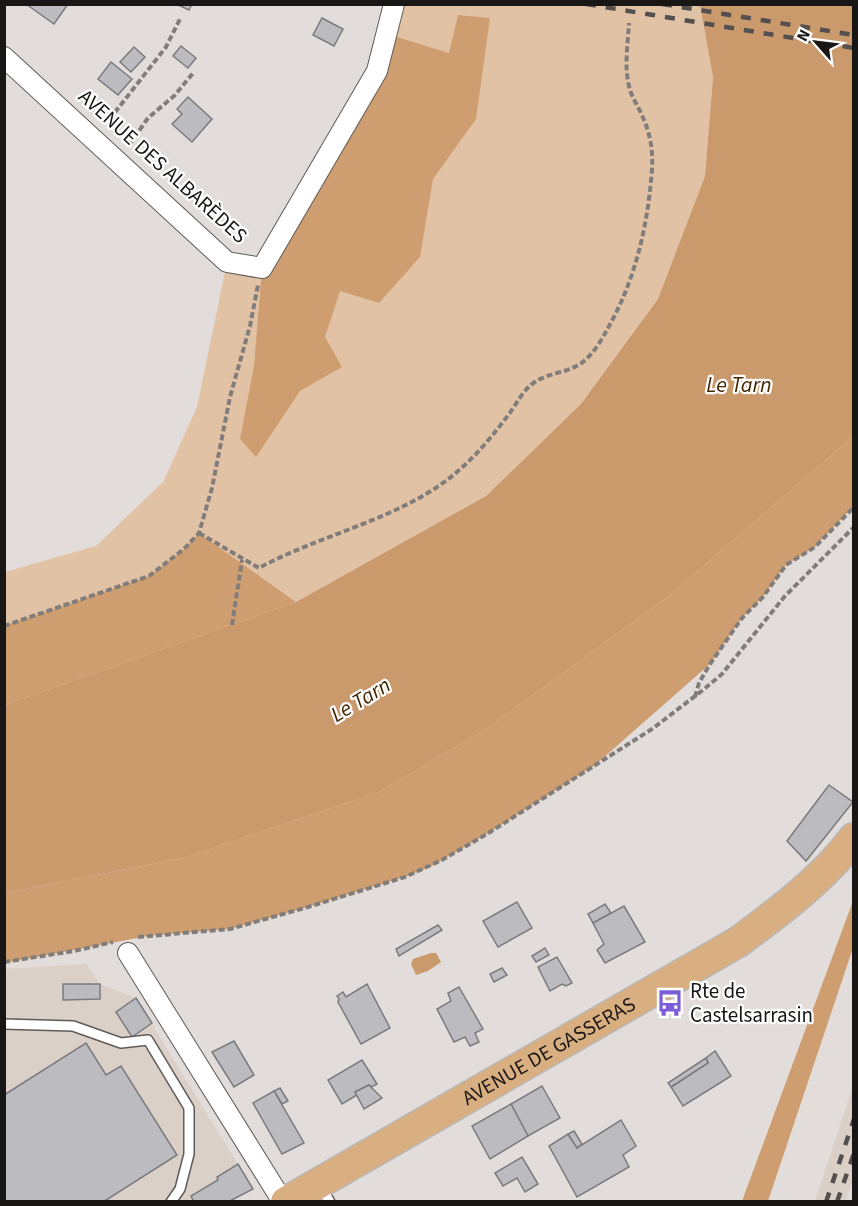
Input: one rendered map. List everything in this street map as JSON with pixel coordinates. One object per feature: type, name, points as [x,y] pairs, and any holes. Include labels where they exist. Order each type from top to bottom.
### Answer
[{"type":"main road","name":"AVENUE DE GASSERAS","points":[[285,1202],[324,1192],[738,942],[789,904],[854,838]]},
{"type":"street","name":"AVENUE DES ALBARÈDES","points":[[4,57],[227,262],[262,268],[377,71],[394,4]]},
{"type":"street","points":[[124,945],[285,1202]]},
{"type":"lane","points":[[4,1024],[73,1026],[120,1043],[148,1040],[189,1108],[189,1154],[180,1189],[171,1202]]},
{"type":"path","points":[[79,124],[96,104],[116,111],[166,47],[181,17]]},
{"type":"path","points":[[199,533],[259,568],[285,554],[353,528],[427,494],[458,472],[489,440],[531,385],[545,377],[566,372],[585,360],[601,340],[619,308],[634,272],[644,235],[651,182],[653,148],[648,128],[629,87],[627,59],[629,23]]},
{"type":"path","points":[[118,160],[148,118],[174,96],[194,72]]},
{"type":"path","points":[[4,626],[149,576],[184,549],[199,533],[212,488],[262,268]]},
{"type":"path","points":[[695,697],[699,683],[710,664],[742,618],[763,597],[786,565],[815,547],[854,507]]},
{"type":"path","points":[[4,962],[124,945],[148,936],[230,929],[349,895],[430,867],[488,834],[652,729],[695,697],[722,674],[785,596],[854,526]]},
{"type":"path","points":[[232,625],[242,560]]},
{"type":"shaded area","points":[[394,5],[700,5],[713,76],[705,176],[658,299],[581,404],[486,496],[296,602],[199,533],[184,549],[149,576],[5,626],[5,572],[96,546],[163,482],[197,407],[227,262],[262,268],[377,71]]},
{"type":"shaded area","points":[[458,15],[490,18],[476,119],[433,179],[420,257],[379,303],[340,291],[325,337],[342,367],[300,391],[256,457],[240,439],[254,366],[262,268],[387,34],[449,53]]},
{"type":"shaded area","points":[[853,431],[853,507],[815,547],[786,565],[763,597],[742,618],[710,664],[594,766],[487,834],[430,867],[405,877],[230,929],[148,936],[5,963],[5,893],[183,858],[379,792],[486,729],[670,595],[842,446]]},
{"type":"shaded area","points":[[199,533],[296,602],[5,705],[4,626],[149,576],[184,549]]},
{"type":"shaded area","points":[[853,901],[853,948],[768,1201],[742,1201]]},
{"type":"shaded area","points":[[86,964],[100,984],[136,998],[253,1189],[228,1202],[5,1202],[5,969]]},
{"type":"shaded area","points":[[853,1086],[853,1179],[846,1201],[815,1201]]},
{"type":"water","name":"Le Tarn","points":[[700,5],[853,5],[854,431],[842,446],[670,595],[486,729],[379,792],[183,858],[5,893],[5,705],[296,602],[486,496],[581,404],[658,299],[705,176],[713,77]]},
{"type":"water","points":[[436,953],[441,962],[428,971],[416,975],[411,964],[413,959]]},
{"type":"building","points":[[26,4],[68,4],[54,24]]},
{"type":"building","points":[[176,4],[192,4],[189,10]]},
{"type":"building","points":[[322,18],[343,29],[334,46],[313,35]]},
{"type":"building","points":[[181,46],[196,58],[188,68],[173,56]]},
{"type":"building","points":[[134,47],[145,57],[131,72],[120,62]]},
{"type":"building","points":[[111,62],[132,79],[118,95],[98,79]]},
{"type":"building","points":[[188,97],[212,119],[192,142],[172,124],[182,114],[177,109]]},
{"type":"building","points":[[829,785],[853,802],[806,861],[787,841]]},
{"type":"building","points":[[517,902],[532,928],[498,947],[483,921]]},
{"type":"building","points":[[605,904],[611,913],[593,923],[588,914]]},
{"type":"building","points":[[624,906],[645,942],[605,963],[597,950],[604,944],[593,923]]},
{"type":"building","points":[[438,925],[442,930],[399,956],[396,949]]},
{"type":"building","points":[[545,948],[549,955],[536,962],[532,956]]},
{"type":"building","points":[[557,957],[572,983],[566,986],[562,984],[550,991],[538,967]]},
{"type":"building","points":[[502,968],[507,975],[494,982],[490,974]]},
{"type":"building","points":[[63,984],[100,984],[100,999],[63,1000]]},
{"type":"building","points":[[367,984],[390,1028],[361,1044],[337,996],[343,992],[346,997]]},
{"type":"building","points":[[459,987],[483,1029],[475,1033],[479,1042],[470,1046],[465,1037],[454,1042],[437,1009],[451,1001],[448,993]]},
{"type":"building","points":[[136,998],[152,1023],[132,1037],[116,1012]]},
{"type":"building","points":[[234,1041],[254,1075],[234,1087],[212,1052]]},
{"type":"building","points":[[86,1043],[106,1075],[121,1066],[177,1155],[103,1202],[4,1202],[4,1095]]},
{"type":"building","points":[[715,1051],[731,1076],[683,1106],[671,1087],[708,1063],[706,1058]]},
{"type":"building","points":[[706,1058],[708,1063],[671,1087],[668,1083]]},
{"type":"building","points":[[362,1060],[377,1084],[355,1092],[357,1095],[342,1104],[328,1080]]},
{"type":"building","points":[[369,1085],[382,1098],[364,1109],[355,1092]]},
{"type":"building","points":[[542,1086],[560,1118],[528,1136],[511,1104]]},
{"type":"building","points":[[280,1088],[288,1101],[282,1104],[274,1091]]},
{"type":"building","points":[[274,1091],[304,1143],[282,1154],[253,1103]]},
{"type":"building","points":[[511,1104],[528,1136],[490,1159],[472,1126]]},
{"type":"building","points":[[621,1120],[636,1146],[623,1155],[629,1167],[577,1197],[549,1146],[568,1134],[577,1148]]},
{"type":"building","points":[[574,1131],[582,1144],[577,1148],[568,1134]]},
{"type":"building","points":[[522,1157],[538,1184],[525,1192],[517,1178],[503,1186],[495,1173]]},
{"type":"building","points":[[238,1164],[253,1189],[228,1202],[194,1202],[191,1196],[218,1180],[217,1177]]},
{"type":"railway","points":[[586,4],[854,48]]},
{"type":"railway","points":[[662,4],[854,35]]},
{"type":"railway","points":[[826,1202],[854,1119]]},
{"type":"railway","points":[[837,1202],[854,1153]]},
{"type":"place","name":"Rte de Castelsarrasin","points":[[670,1003]]}]
